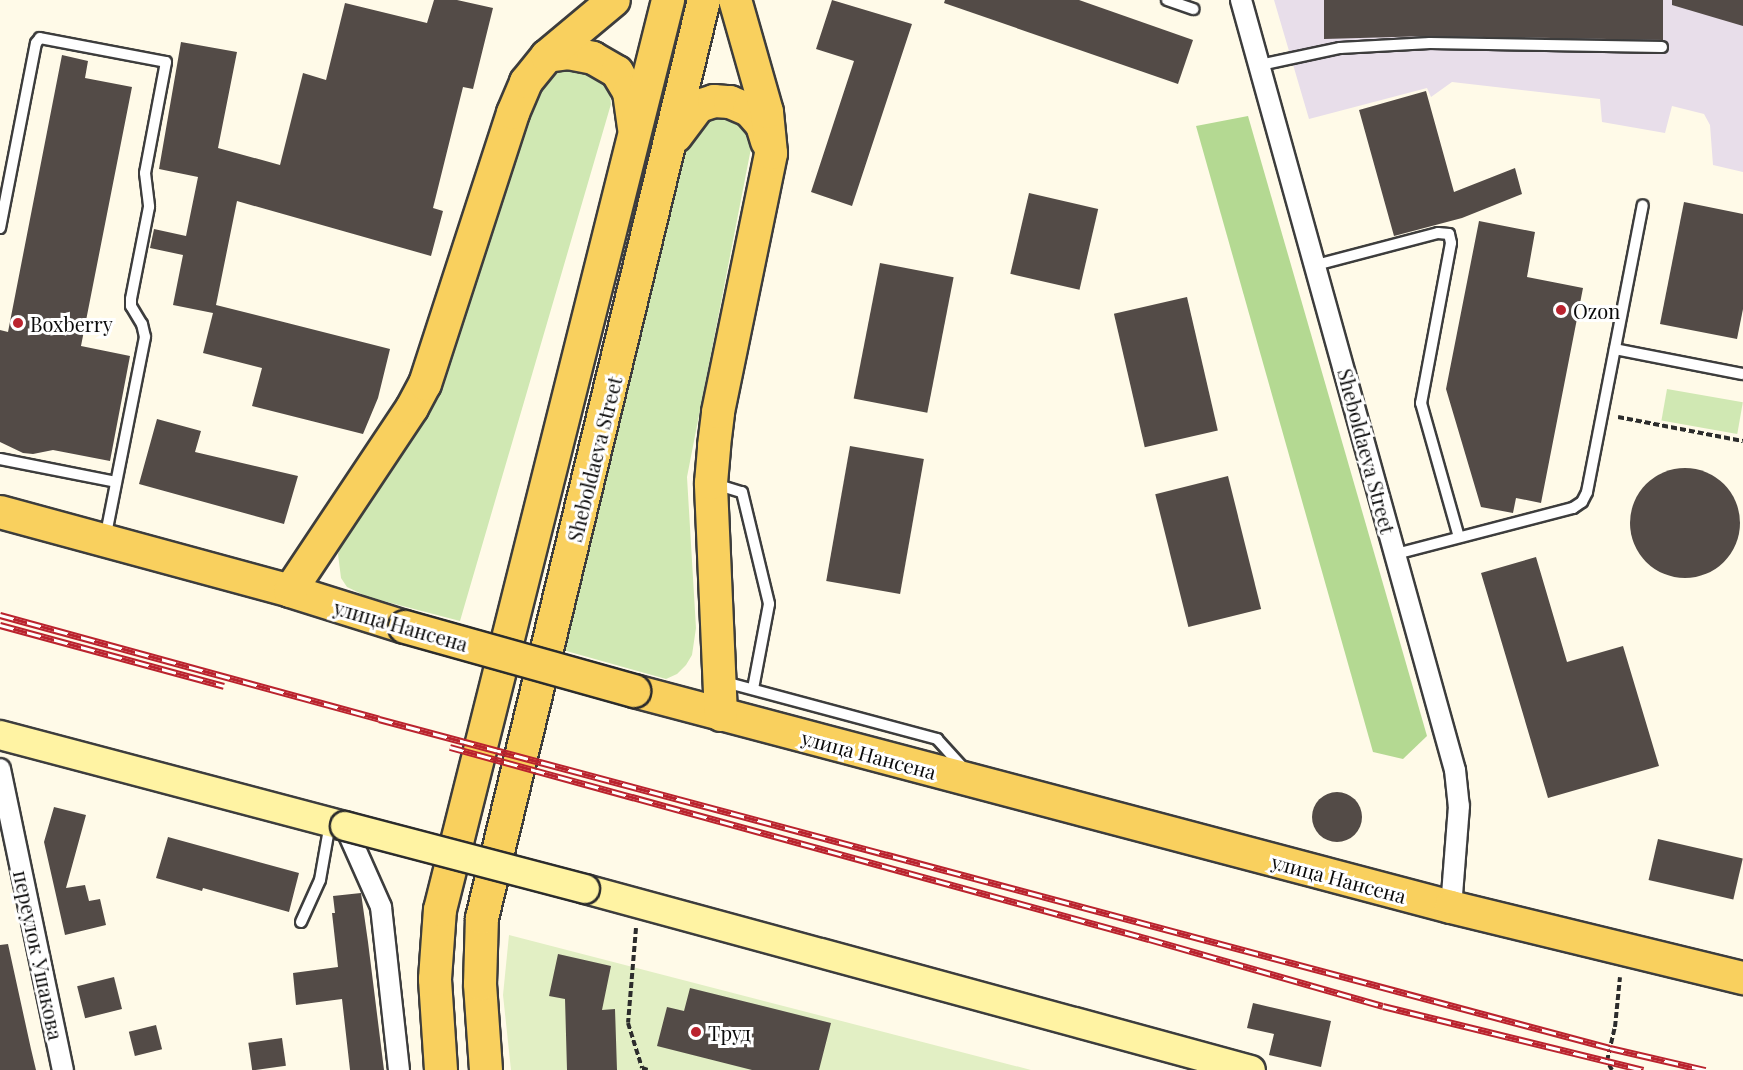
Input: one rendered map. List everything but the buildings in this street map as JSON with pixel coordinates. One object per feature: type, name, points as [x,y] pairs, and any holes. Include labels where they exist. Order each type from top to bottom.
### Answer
[{"type":"main road","points":[[290,591],[405,418],[425,384],[513,113],[526,82],[547,56],[614,0]]},
{"type":"main road","name":"Sheboldaeva Street","points":[[441,1070],[435,979],[440,910],[636,136],[668,0]]},
{"type":"main road","name":"Sheboldaeva Street","points":[[486,1070],[480,984],[482,918],[704,0]]},
{"type":"main road","points":[[720,715],[711,483],[718,412],[771,153],[767,112],[735,0]]},
{"type":"main road","points":[[547,56],[568,53],[593,58],[617,72],[629,92],[636,136]]},
{"type":"main road","points":[[670,144],[699,106],[714,101],[730,102],[749,110],[762,125],[771,153]]},
{"type":"main road","name":"улица Нансена","points":[[0,512],[290,591],[405,627],[720,715],[1451,907],[1743,978]]},
{"type":"main road","points":[[0,735],[1251,1070]]},
{"type":"street","name":"Sheboldaeva Street","points":[[1241,0],[1455,770],[1460,806],[1451,907]]},
{"type":"street","name":"переулок Ушакова","points":[[0,769],[63,1070]]},
{"type":"street","points":[[338,824],[381,907],[399,1070]]},
{"type":"lane","points":[[1167,0],[1193,9]]},
{"type":"lane","points":[[0,228],[36,43],[40,38],[166,62],[146,173],[149,207],[131,299],[131,306],[142,324],[145,337],[105,541]]},
{"type":"lane","points":[[1260,64],[1340,48],[1418,44],[1662,47]]},
{"type":"lane","points":[[1396,554],[1573,508],[1582,502],[1587,492],[1643,205]]},
{"type":"lane","points":[[1316,265],[1438,233],[1449,234],[1450,243],[1421,403],[1459,537]]},
{"type":"lane","points":[[1615,349],[1743,374]]},
{"type":"lane","points":[[0,459],[116,482]]},
{"type":"lane","points":[[711,483],[742,492],[769,604],[753,689]]},
{"type":"lane","points":[[719,680],[937,739],[976,782]]},
{"type":"lane","points":[[301,922],[320,880],[338,824]]},
{"type":"path","points":[[1602,414],[1743,441]]},
{"type":"path","points":[[638,904],[628,1023],[642,1068],[648,1070]]},
{"type":"path","points":[[1612,1070],[1607,1061],[1615,1027],[1622,949]]},
{"type":"shaded area","points":[[1274,0],[1743,0],[1743,172],[1713,165],[1710,125],[1704,114],[1672,106],[1665,133],[1602,122],[1600,99],[1452,82],[1431,97],[1427,88],[1309,119]]},
{"type":"green space","points":[[571,68],[598,73],[609,87],[611,104],[460,621],[368,597],[347,587],[341,578],[338,554],[348,528],[434,404],[538,93],[558,71]]},
{"type":"green space","points":[[736,113],[753,138],[687,477],[696,628],[692,655],[677,674],[666,679],[552,647],[691,129],[702,114]]},
{"type":"green space","points":[[1248,116],[1427,736],[1403,759],[1373,752],[1196,126]]},
{"type":"green space","points":[[1667,389],[1743,402],[1737,434],[1661,421]]},
{"type":"green space","name":"Труд","points":[[509,935],[1031,1070],[511,1070],[503,995]]},
{"type":"railway","points":[[0,615],[379,719],[1610,1048],[1705,1070]]},
{"type":"railway","points":[[0,625],[224,686]]},
{"type":"railway","points":[[450,747],[1149,939],[1383,1006],[1643,1070]]},
{"type":"place","name":"Ozon","points":[[1561,310]]},
{"type":"place","name":"Boxberry","points":[[18,323]]},
{"type":"place","name":"Труд","points":[[696,1032]]}]
